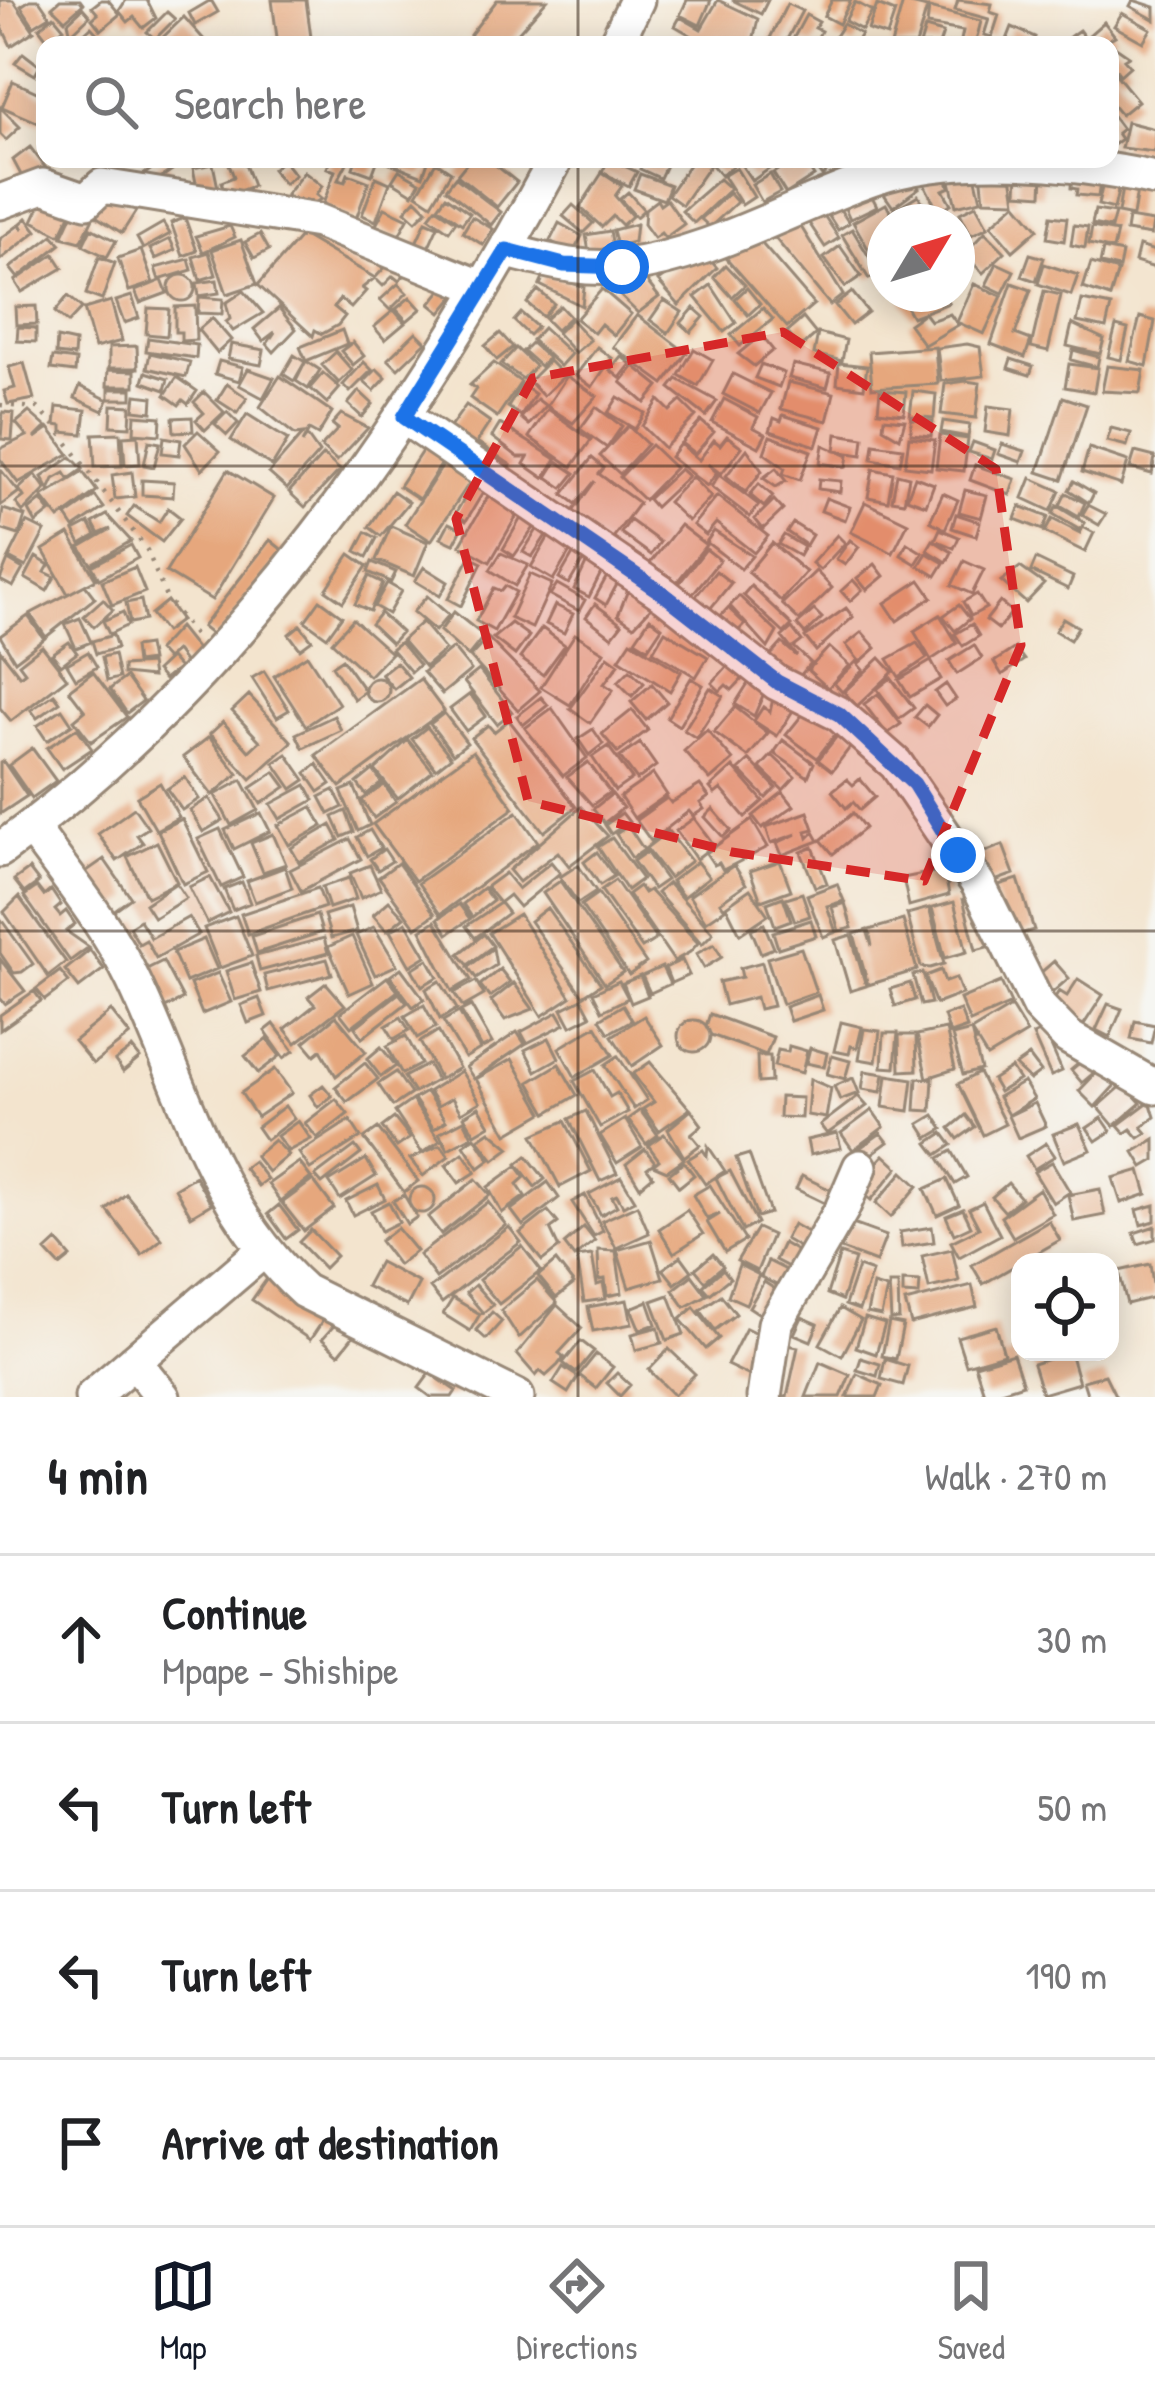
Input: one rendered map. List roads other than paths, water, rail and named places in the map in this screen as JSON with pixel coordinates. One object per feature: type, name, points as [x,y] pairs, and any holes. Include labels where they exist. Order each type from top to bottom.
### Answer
[{"type":"street","points":[[619,36],[637,0]]},
{"type":"street","points":[[0,850],[32,827],[216,658],[404,417],[507,250],[551,168]]},
{"type":"street","points":[[507,250],[564,265],[622,267],[725,239],[876,177],[919,168]]},
{"type":"street","points":[[1077,168],[1155,179]]},
{"type":"street","points":[[0,202],[43,187],[86,201],[102,186],[299,217],[483,288]]},
{"type":"street","points":[[404,417],[665,595],[777,682],[839,714],[896,764],[978,884],[1039,1006],[1068,1037],[1155,1087]]},
{"type":"street","points":[[32,827],[131,975],[193,1129],[264,1250],[304,1291],[517,1397]]},
{"type":"street","points":[[764,1397],[775,1324],[842,1210],[860,1167]]},
{"type":"street","points":[[92,1397],[264,1250]]},
{"type":"street","points":[[134,1361],[163,1397]]}]
